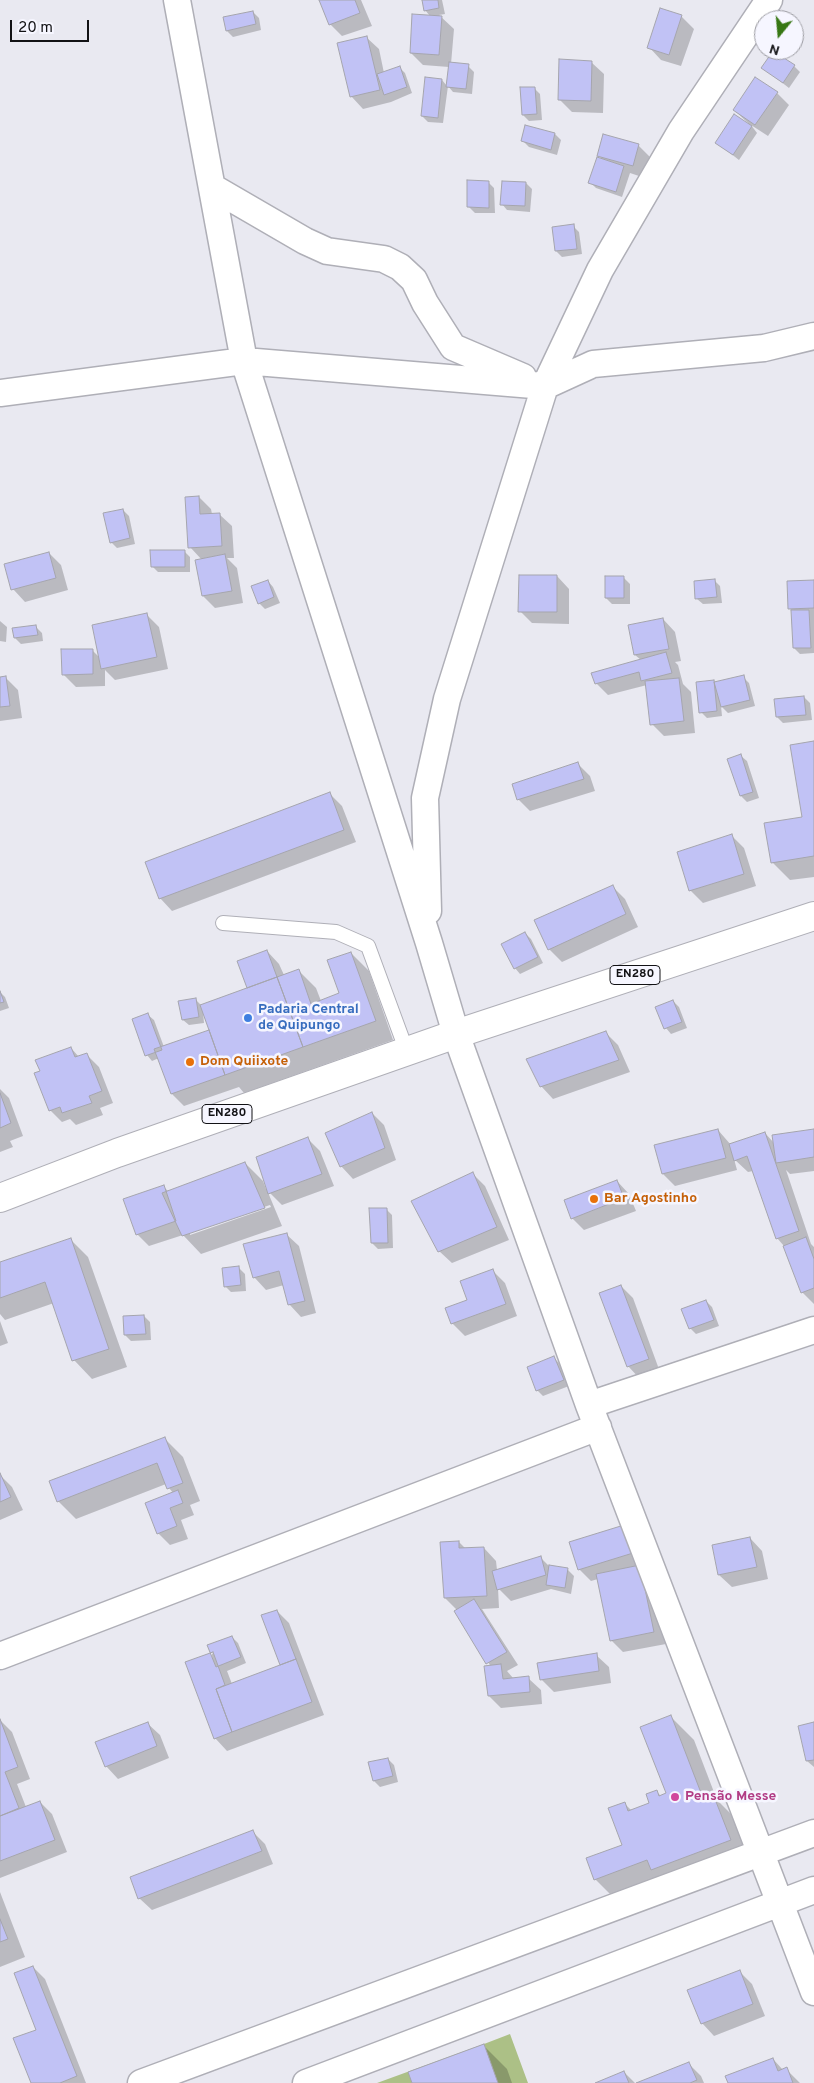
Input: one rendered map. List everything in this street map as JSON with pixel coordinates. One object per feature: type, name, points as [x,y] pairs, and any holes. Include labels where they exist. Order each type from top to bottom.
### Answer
[{"type":"main road","name":"EN280","points":[[0,1198],[116,1153],[456,1034],[814,916]]},
{"type":"street","points":[[177,0],[244,361],[429,943],[456,1034],[594,1416],[814,1992]]},
{"type":"street","points":[[429,943],[425,798],[447,699],[545,386],[600,270],[666,155],[769,0]]},
{"type":"street","points":[[212,187],[305,241],[326,251],[384,259],[400,267],[414,280],[425,303],[454,348],[545,386]]},
{"type":"street","points":[[0,393],[244,361],[545,386],[593,364],[764,348],[814,336]]},
{"type":"street","points":[[0,1656],[594,1416],[814,1330]]},
{"type":"street","points":[[141,2083],[814,1833]]},
{"type":"street","points":[[306,2083],[814,1890]]},
{"type":"lane","points":[[223,923],[336,932],[368,946],[407,1052]]},
{"type":"green space","points":[[510,2034],[528,2083],[377,2083],[484,2044]]},
{"type":"building","points":[[319,0],[355,0],[360,13],[329,25]]},
{"type":"building","points":[[422,0],[438,0],[439,8],[424,11]]},
{"type":"building","points":[[660,8],[682,15],[669,55],[647,48]]},
{"type":"building","points":[[253,11],[256,24],[226,31],[223,17]]},
{"type":"building","points":[[412,14],[442,16],[439,55],[410,53]]},
{"type":"building","points":[[367,36],[380,90],[350,97],[337,43]]},
{"type":"building","points":[[559,59],[592,61],[591,101],[558,100]]},
{"type":"building","points":[[767,60],[787,60],[795,65],[783,83],[761,68]]},
{"type":"building","points":[[449,62],[469,64],[466,89],[446,87]]},
{"type":"building","points":[[400,66],[407,87],[384,95],[377,74]]},
{"type":"building","points":[[425,77],[442,79],[438,118],[421,116]]},
{"type":"building","points":[[755,77],[778,92],[755,125],[733,110]]},
{"type":"building","points":[[520,87],[535,87],[537,114],[522,115]]},
{"type":"building","points":[[734,114],[752,126],[733,155],[715,143]]},
{"type":"building","points":[[525,125],[555,133],[551,150],[521,141]]},
{"type":"building","points":[[603,134],[639,144],[633,166],[597,156]]},
{"type":"building","points":[[597,157],[624,166],[616,192],[588,183]]},
{"type":"building","points":[[467,180],[489,181],[489,208],[467,207]]},
{"type":"building","points":[[502,181],[526,182],[525,206],[500,205]]},
{"type":"building","points":[[574,224],[577,249],[555,251],[552,227]]},
{"type":"building","points":[[199,496],[200,514],[220,513],[222,546],[188,548],[185,497]]},
{"type":"building","points":[[123,509],[130,538],[110,543],[103,513]]},
{"type":"building","points":[[150,550],[185,550],[185,567],[151,567]]},
{"type":"building","points":[[49,552],[56,578],[11,590],[4,564]]},
{"type":"building","points":[[225,554],[232,591],[202,596],[195,560]]},
{"type":"building","points":[[519,575],[557,575],[557,612],[518,612]]},
{"type":"building","points":[[605,576],[624,576],[624,598],[605,598]]},
{"type":"building","points":[[715,579],[717,597],[695,599],[694,581]]},
{"type":"building","points":[[268,580],[274,597],[258,604],[251,586]]},
{"type":"building","points":[[814,580],[814,608],[788,609],[787,581]]},
{"type":"building","points":[[791,610],[809,610],[811,648],[793,648]]},
{"type":"building","points":[[147,613],[157,657],[101,669],[92,625]]},
{"type":"building","points":[[663,618],[669,649],[634,655],[628,625]]},
{"type":"building","points":[[36,625],[38,635],[14,638],[12,628]]},
{"type":"building","points":[[61,649],[93,649],[93,674],[62,675]]},
{"type":"building","points":[[666,652],[672,673],[641,681],[639,672],[595,684],[591,673]]},
{"type":"building","points":[[744,675],[750,700],[721,707],[714,682]]},
{"type":"building","points":[[6,676],[10,706],[0,707],[0,677]]},
{"type":"building","points":[[679,678],[684,721],[650,725],[645,681]]},
{"type":"building","points":[[714,680],[717,711],[699,713],[696,682]]},
{"type":"building","points":[[804,696],[806,715],[776,717],[774,699]]},
{"type":"building","points":[[814,741],[814,856],[771,863],[764,823],[802,817],[790,745]]},
{"type":"building","points":[[741,754],[753,792],[740,796],[727,759]]},
{"type":"building","points":[[578,762],[584,779],[517,800],[512,784]]},
{"type":"building","points":[[330,792],[344,830],[159,899],[145,862]]},
{"type":"building","points":[[732,834],[744,874],[689,891],[677,852]]},
{"type":"building","points":[[613,885],[626,914],[548,950],[534,920]]},
{"type":"building","points":[[525,932],[538,957],[514,969],[501,944]]},
{"type":"building","points":[[267,950],[277,977],[247,988],[237,961]]},
{"type":"building","points":[[351,952],[376,1021],[303,1047],[277,977],[299,969],[311,1004],[339,993],[327,960]]},
{"type":"building","name":"Padaria Central de Quipungo","points":[[277,977],[303,1047],[225,1075],[200,1005]]},
{"type":"building","points":[[0,991],[4,1002],[0,1003]]},
{"type":"building","points":[[196,998],[199,1017],[182,1020],[178,1001]]},
{"type":"building","points":[[673,1000],[682,1022],[664,1029],[655,1007]]},
{"type":"building","points":[[148,1013],[162,1050],[145,1056],[132,1019]]},
{"type":"building","name":"Dom Quiixote","points":[[209,1030],[225,1075],[171,1094],[154,1049]]},
{"type":"building","points":[[606,1031],[619,1060],[540,1087],[526,1059]]},
{"type":"building","points":[[71,1047],[75,1057],[87,1053],[102,1091],[89,1096],[92,1103],[62,1113],[60,1107],[49,1111],[34,1073],[40,1071],[35,1060]]},
{"type":"building","points":[[0,1093],[11,1123],[0,1128]]},
{"type":"building","points":[[372,1112],[385,1148],[340,1167],[325,1133]]},
{"type":"building","points":[[718,1129],[726,1158],[662,1174],[654,1145]]},
{"type":"building","points":[[814,1129],[814,1157],[776,1163],[772,1135]]},
{"type":"building","points":[[765,1132],[799,1231],[776,1239],[747,1156],[734,1161],[729,1144]]},
{"type":"building","points":[[308,1137],[322,1174],[268,1194],[256,1157]]},
{"type":"building","points":[[245,1162],[265,1208],[182,1236],[162,1193]]},
{"type":"building","points":[[473,1172],[497,1227],[438,1252],[411,1201]]},
{"type":"building","name":"Bar Agostinho","points":[[617,1180],[624,1198],[571,1219],[564,1200]]},
{"type":"building","points":[[164,1185],[176,1221],[136,1235],[123,1199]]},
{"type":"building","points":[[369,1208],[387,1208],[388,1243],[371,1243]]},
{"type":"building","points":[[287,1233],[305,1301],[288,1305],[279,1271],[253,1278],[243,1244]]},
{"type":"building","points":[[806,1237],[814,1259],[814,1288],[801,1293],[783,1246]]},
{"type":"building","points":[[71,1238],[109,1349],[72,1361],[45,1282],[0,1298],[0,1262]]},
{"type":"building","points":[[239,1266],[241,1285],[224,1287],[222,1268]]},
{"type":"building","points":[[493,1269],[506,1304],[451,1324],[445,1308],[467,1300],[460,1281]]},
{"type":"building","points":[[621,1285],[649,1359],[627,1367],[599,1293]]},
{"type":"building","points":[[706,1300],[714,1320],[689,1329],[681,1309]]},
{"type":"building","points":[[144,1315],[146,1334],[124,1335],[123,1316]]},
{"type":"building","points":[[554,1356],[564,1380],[536,1391],[527,1367]]},
{"type":"building","points":[[165,1437],[183,1483],[167,1489],[157,1463],[57,1502],[49,1481]]},
{"type":"building","points":[[0,1473],[11,1497],[0,1502]]},
{"type":"building","points":[[178,1490],[183,1503],[170,1508],[177,1526],[157,1534],[145,1503]]},
{"type":"building","points":[[637,1521],[646,1549],[578,1570],[569,1542]]},
{"type":"building","points":[[750,1537],[757,1567],[718,1575],[712,1545]]},
{"type":"building","points":[[459,1541],[459,1548],[484,1547],[487,1596],[444,1598],[440,1542]]},
{"type":"building","points":[[541,1556],[546,1575],[497,1590],[492,1571]]},
{"type":"building","points":[[549,1565],[568,1568],[565,1588],[546,1585]]},
{"type":"building","points":[[640,1565],[654,1632],[610,1641],[596,1574]]},
{"type":"building","points":[[474,1599],[507,1652],[486,1664],[454,1611]]},
{"type":"building","points":[[277,1610],[296,1659],[280,1665],[261,1615]]},
{"type":"building","points":[[232,1636],[241,1657],[216,1667],[207,1645]]},
{"type":"building","points":[[213,1652],[225,1685],[216,1689],[232,1732],[214,1739],[185,1662]]},
{"type":"building","points":[[597,1653],[599,1671],[540,1680],[537,1663]]},
{"type":"building","points":[[296,1659],[312,1702],[232,1732],[216,1689]]},
{"type":"building","points":[[501,1664],[503,1679],[529,1676],[530,1692],[488,1696],[484,1666]]},
{"type":"building","name":"Pensão Messe","points":[[671,1715],[703,1798],[713,1794],[731,1840],[651,1870],[647,1860],[594,1880],[586,1858],[622,1845],[608,1808],[625,1802],[628,1811],[649,1803],[646,1794],[657,1790],[659,1796],[666,1793],[640,1727]]},
{"type":"building","points":[[0,1719],[18,1767],[5,1772],[19,1808],[0,1816]]},
{"type":"building","points":[[148,1722],[157,1746],[105,1767],[95,1742]]},
{"type":"building","points":[[814,1722],[814,1760],[806,1761],[798,1726]]},
{"type":"building","points":[[388,1758],[393,1776],[373,1781],[368,1762]]},
{"type":"building","points":[[40,1801],[55,1840],[0,1861],[0,1816]]},
{"type":"building","points":[[253,1830],[262,1851],[138,1899],[130,1877]]},
{"type":"building","points":[[0,1919],[8,1939],[0,1942]]},
{"type":"building","points":[[33,1966],[77,2076],[60,2083],[31,2083],[13,2038],[36,2030],[14,1973]]},
{"type":"building","points":[[740,1970],[753,2004],[701,2024],[687,1990]]},
{"type":"building","points":[[484,2044],[498,2083],[412,2083],[408,2072]]},
{"type":"building","points":[[773,2058],[778,2071],[787,2067],[793,2083],[728,2083],[725,2076]]},
{"type":"building","points":[[689,2062],[697,2080],[690,2083],[636,2083]]},
{"type":"building","points":[[624,2071],[629,2083],[595,2083]]},
{"type":"place","name":"Padaria Central de Quipungo","points":[[248,1018]]},
{"type":"place","name":"Dom Quiixote","points":[[190,1062]]},
{"type":"place","name":"Bar Agostinho","points":[[594,1199]]},
{"type":"place","name":"Pensão Messe","points":[[675,1797]]}]
